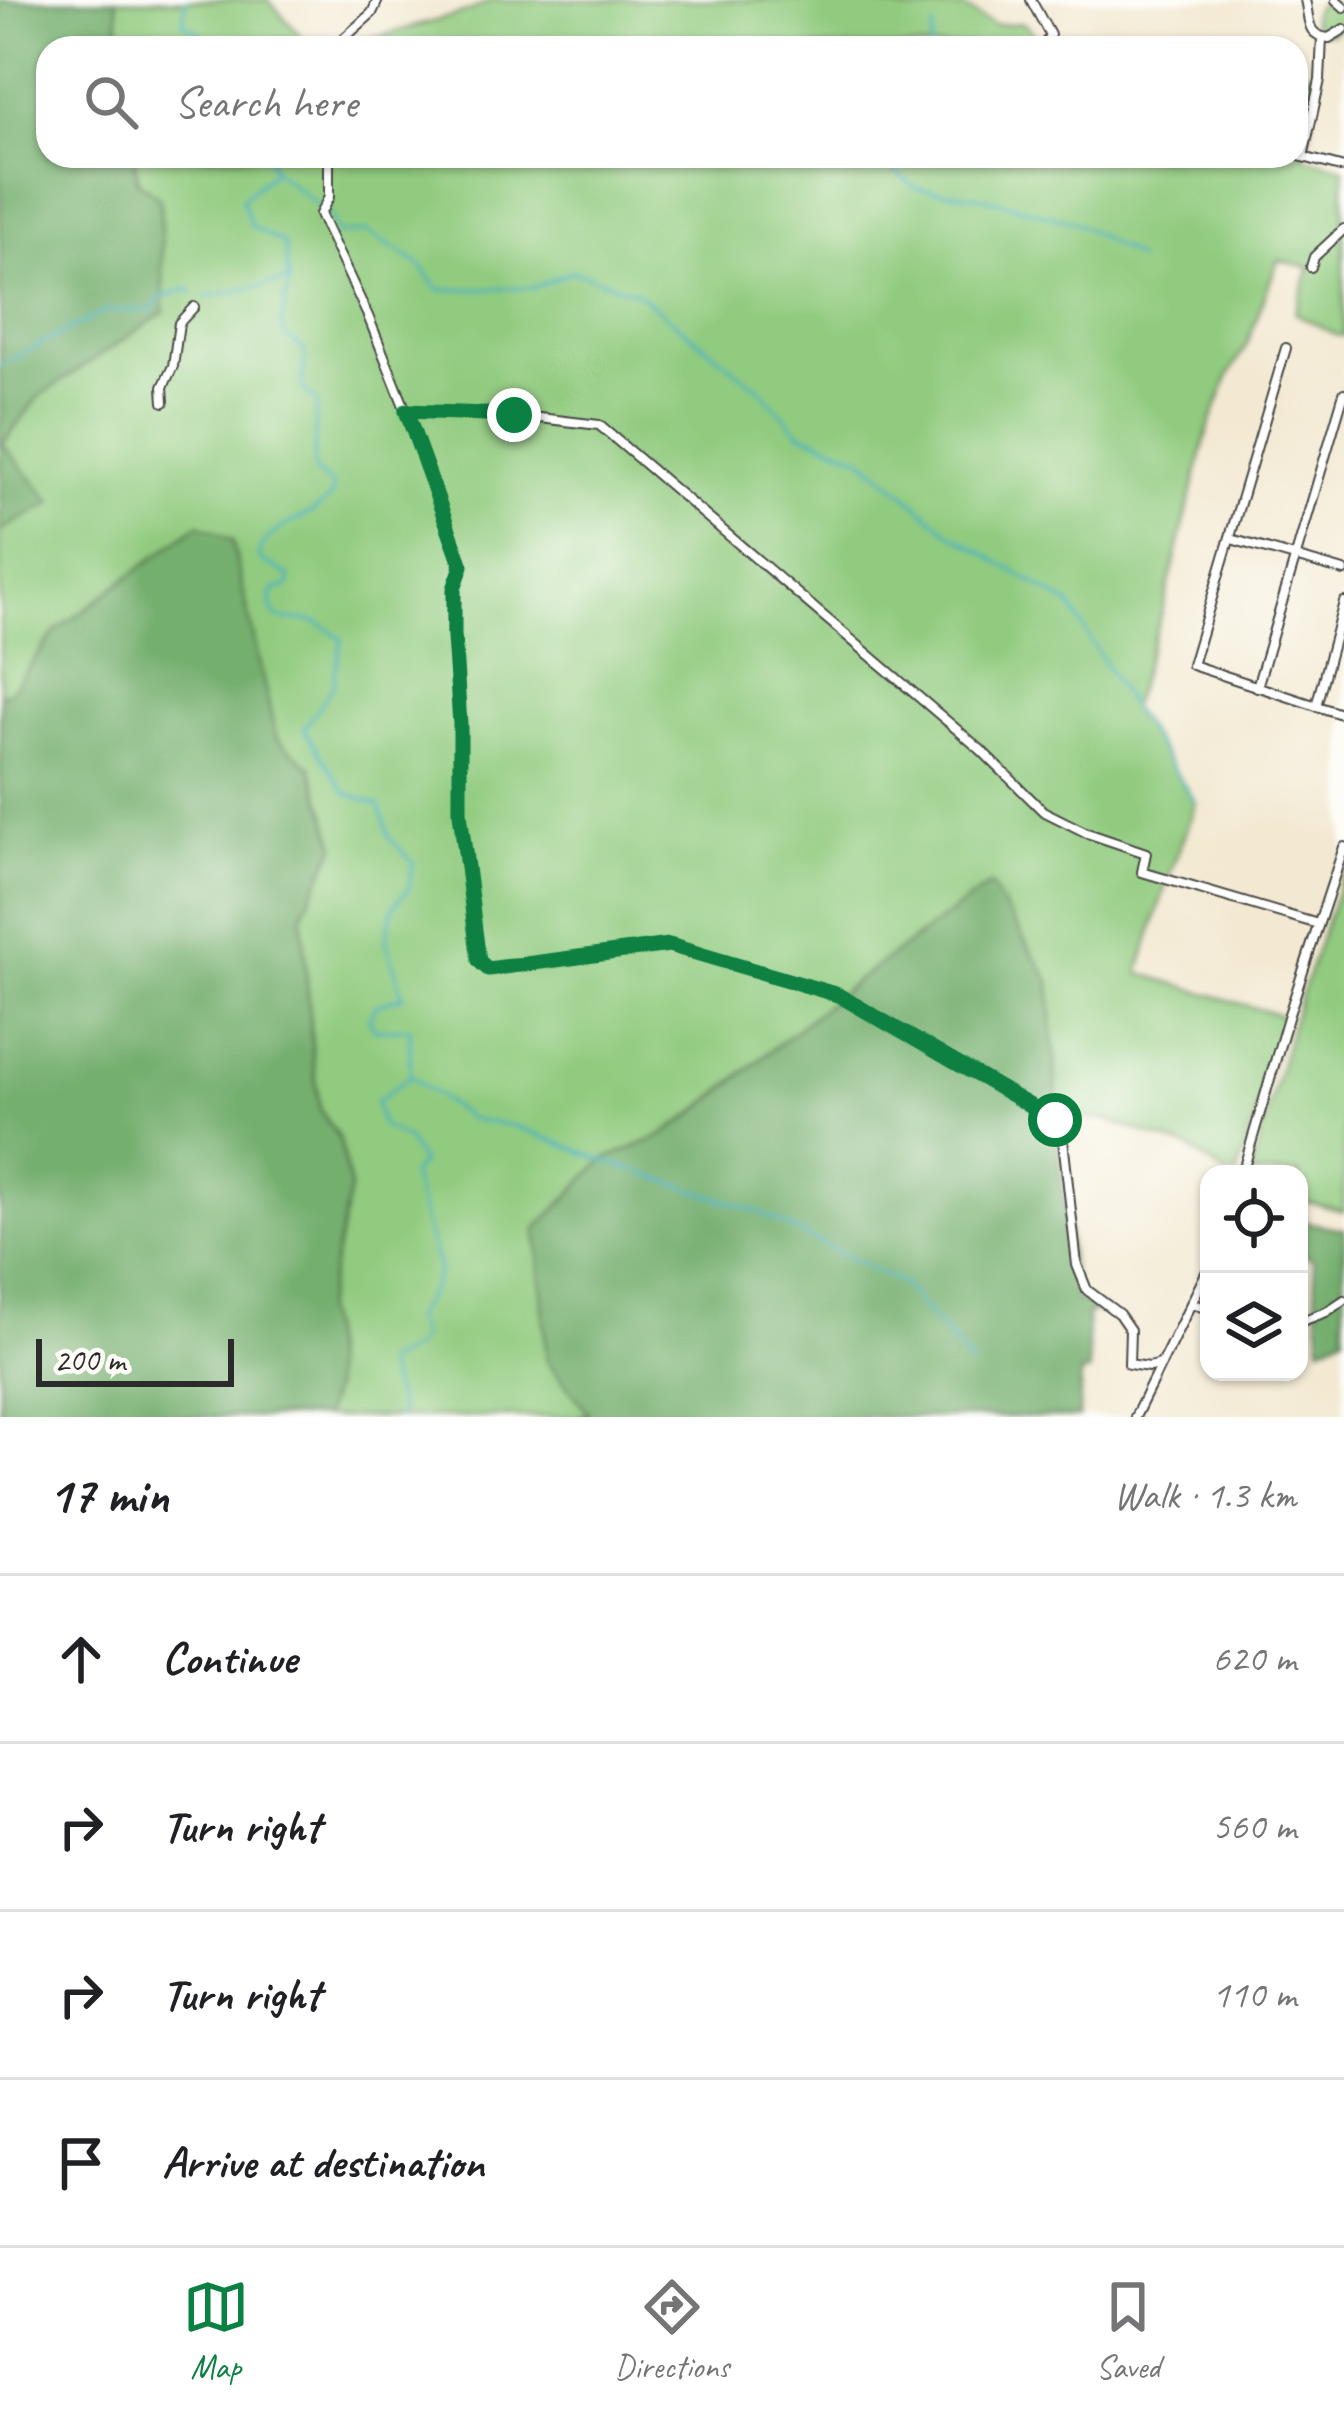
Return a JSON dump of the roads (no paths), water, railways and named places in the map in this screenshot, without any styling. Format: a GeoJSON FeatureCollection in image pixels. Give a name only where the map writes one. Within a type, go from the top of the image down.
{"type":"FeatureCollection","features":[{"type":"Feature","properties":{"kind":"street"},"geometry":{"type":"LineString","coordinates":[[346,36],[372,13],[378,0]]}},
{"type":"Feature","properties":{"kind":"street"},"geometry":{"type":"LineString","coordinates":[[1031,0],[1050,36]]}},
{"type":"Feature","properties":{"kind":"street"},"geometry":{"type":"LineString","coordinates":[[1336,0],[1344,7]]}},
{"type":"Feature","properties":{"kind":"street"},"geometry":{"type":"LineString","coordinates":[[1310,1],[1312,30],[1322,38],[1344,29]]}},
{"type":"Feature","properties":{"kind":"street"},"geometry":{"type":"LineString","coordinates":[[1308,126],[1320,80],[1322,38]]}},
{"type":"Feature","properties":{"kind":"street"},"geometry":{"type":"LineString","coordinates":[[1308,158],[1344,168]]}},
{"type":"Feature","properties":{"kind":"street"},"geometry":{"type":"LineString","coordinates":[[329,168],[329,196],[322,210],[406,411],[462,566],[454,589],[460,813],[479,961],[488,969],[669,945],[838,995],[1055,1120],[1062,1130],[1077,1265],[1087,1290],[1119,1314],[1130,1330],[1130,1364],[1161,1364]]}},
{"type":"Feature","properties":{"kind":"street"},"geometry":{"type":"LineString","coordinates":[[1310,267],[1314,257],[1344,229]]}},
{"type":"Feature","properties":{"kind":"street"},"geometry":{"type":"LineString","coordinates":[[164,402],[163,387],[173,366],[179,323],[194,307]]}},
{"type":"Feature","properties":{"kind":"street"},"geometry":{"type":"LineString","coordinates":[[1286,348],[1192,665],[1344,715]]}},
{"type":"Feature","properties":{"kind":"street"},"geometry":{"type":"LineString","coordinates":[[1257,687],[1344,393]]}},
{"type":"Feature","properties":{"kind":"street"},"geometry":{"type":"LineString","coordinates":[[406,411],[514,415],[598,425],[981,750],[1043,811],[1146,853],[1142,872],[1318,924]]}},
{"type":"Feature","properties":{"kind":"street"},"geometry":{"type":"LineString","coordinates":[[1231,539],[1344,571]]}},
{"type":"Feature","properties":{"kind":"street"},"geometry":{"type":"LineString","coordinates":[[1316,706],[1344,602]]}},
{"type":"Feature","properties":{"kind":"street"},"geometry":{"type":"LineString","coordinates":[[1245,1165],[1344,847]]}},
{"type":"Feature","properties":{"kind":"street"},"geometry":{"type":"LineString","coordinates":[[1135,1417],[1206,1273]]}},
{"type":"Feature","properties":{"kind":"street"},"geometry":{"type":"LineString","coordinates":[[1308,1319],[1344,1300]]}},
{"type":"Feature","properties":{"kind":"street"},"geometry":{"type":"LineString","coordinates":[[1192,1303],[1200,1306]]}},
{"type":"Feature","properties":{"kind":"waterway"},"geometry":{"type":"LineString","coordinates":[[186,0],[183,23],[200,36]]}},
{"type":"Feature","properties":{"kind":"waterway"},"geometry":{"type":"LineString","coordinates":[[933,36],[934,27]]}},
{"type":"Feature","properties":{"kind":"waterway"},"geometry":{"type":"LineString","coordinates":[[273,168],[242,199],[251,226],[284,244],[289,281],[281,325],[284,335],[304,349],[303,385],[317,401],[314,467],[331,483],[333,493],[316,510],[272,534],[258,555],[289,576],[290,584],[272,592],[276,616],[314,622],[342,639],[333,686],[304,729],[346,793],[379,805],[390,839],[413,862],[409,888],[393,907],[386,940],[403,996],[376,1005],[369,1019],[374,1030],[410,1028],[410,1076],[376,1102],[382,1126],[406,1138],[421,1162],[411,1175],[439,1269],[414,1317],[421,1337],[414,1348],[385,1363],[400,1410],[397,1417]]}},
{"type":"Feature","properties":{"kind":"waterway"},"geometry":{"type":"LineString","coordinates":[[890,168],[916,188],[978,196],[1074,222],[1138,259]]}},
{"type":"Feature","properties":{"kind":"waterway"},"geometry":{"type":"LineString","coordinates":[[276,172],[331,216],[337,234],[368,232],[420,265],[439,290],[533,288],[573,271],[636,292],[759,388],[799,432],[861,457],[950,533],[1070,605],[1131,708],[1196,803]]}},
{"type":"Feature","properties":{"kind":"waterway"},"geometry":{"type":"LineString","coordinates":[[206,297],[287,281]]}},
{"type":"Feature","properties":{"kind":"waterway"},"geometry":{"type":"LineString","coordinates":[[0,365],[106,311],[152,310],[160,297],[190,289],[193,293]]}},
{"type":"Feature","properties":{"kind":"waterway"},"geometry":{"type":"LineString","coordinates":[[410,1076],[470,1119],[515,1126],[754,1210],[903,1284],[972,1365]]}}]}
